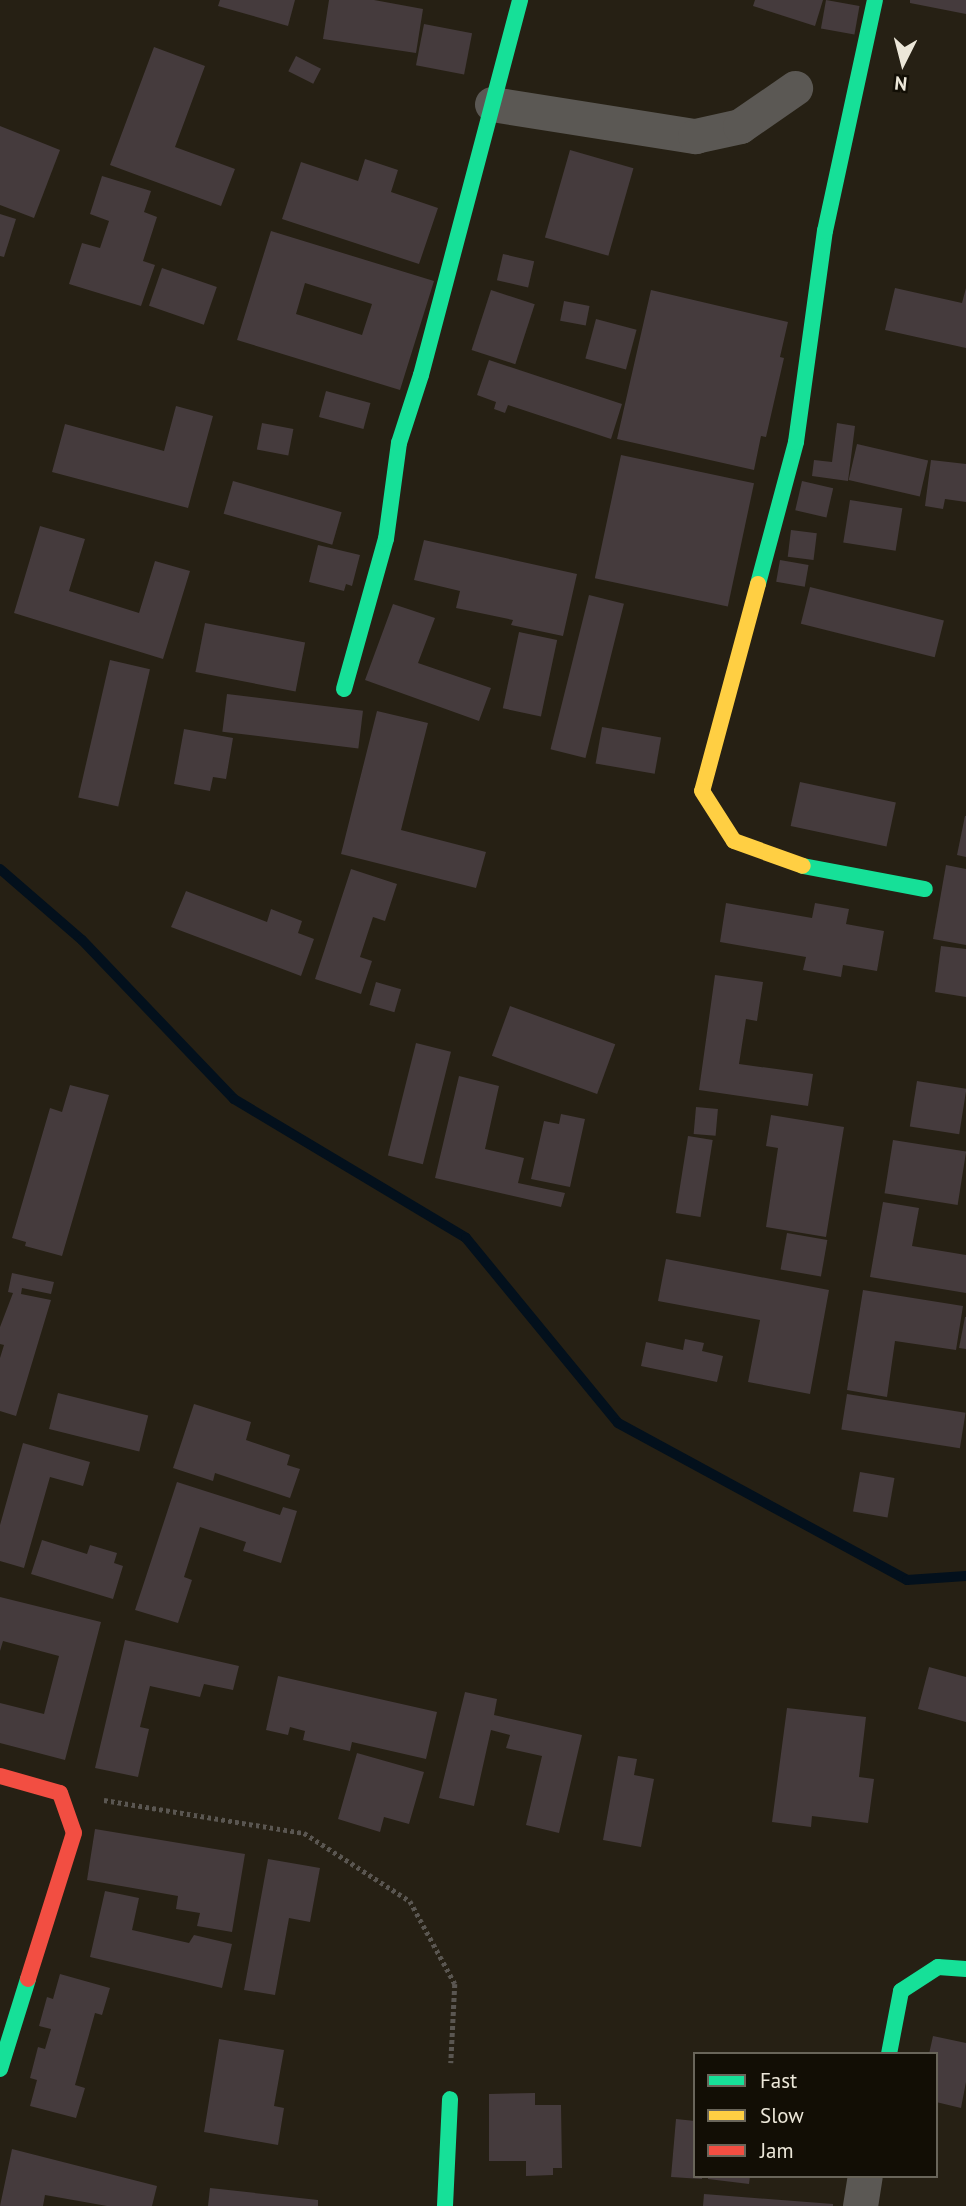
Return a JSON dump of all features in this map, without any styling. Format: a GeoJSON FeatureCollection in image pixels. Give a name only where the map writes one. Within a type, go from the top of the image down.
{"type":"FeatureCollection","features":[{"type":"Feature","properties":{"kind":"street"},"geometry":{"type":"LineString","coordinates":[[344,689],[386,539],[399,443],[421,375],[520,0]]}},
{"type":"Feature","properties":{"kind":"street"},"geometry":{"type":"LineString","coordinates":[[875,0],[825,230],[796,442],[702,791],[734,841],[808,868],[925,889]]}},
{"type":"Feature","properties":{"kind":"street"},"geometry":{"type":"LineString","coordinates":[[492,104],[695,136],[740,126],[795,88]]}},
{"type":"Feature","properties":{"kind":"street"},"geometry":{"type":"LineString","coordinates":[[0,1776],[60,1793],[74,1833],[0,2069]]}},
{"type":"Feature","properties":{"kind":"street"},"geometry":{"type":"LineString","coordinates":[[889,2052],[901,1991],[938,1968],[966,1969]]}},
{"type":"Feature","properties":{"kind":"street"},"geometry":{"type":"LineString","coordinates":[[444,2206],[450,2099]]}},
{"type":"Feature","properties":{"kind":"street"},"geometry":{"type":"LineString","coordinates":[[860,2206],[865,2178]]}},
{"type":"Feature","properties":{"kind":"path"},"geometry":{"type":"LineString","coordinates":[[60,1793],[304,1833],[410,1901],[455,1984],[450,2099]]}},
{"type":"Feature","properties":{"kind":"building"},"geometry":{"type":"Polygon","coordinates":[[[220,0],[295,0],[288,26],[218,6],[220,0]]]}},
{"type":"Feature","properties":{"kind":"building"},"geometry":{"type":"Polygon","coordinates":[[[329,0],[374,0],[423,9],[416,53],[323,39],[329,0]]]}},
{"type":"Feature","properties":{"kind":"building"},"geometry":{"type":"Polygon","coordinates":[[[755,0],[823,0],[815,26],[753,6],[755,0]]]}},
{"type":"Feature","properties":{"kind":"building"},"geometry":{"type":"Polygon","coordinates":[[[826,0],[859,6],[854,34],[821,29],[826,0]]]}},
{"type":"Feature","properties":{"kind":"building"},"geometry":{"type":"Polygon","coordinates":[[[910,0],[966,0],[966,14],[910,3],[910,0]]]}},
{"type":"Feature","properties":{"kind":"building"},"geometry":{"type":"Polygon","coordinates":[[[424,24],[472,33],[464,75],[416,65],[424,24]]]}},
{"type":"Feature","properties":{"kind":"building"},"geometry":{"type":"Polygon","coordinates":[[[154,47],[205,66],[175,147],[235,169],[221,206],[110,165],[154,47]]]}},
{"type":"Feature","properties":{"kind":"building"},"geometry":{"type":"Polygon","coordinates":[[[296,56],[321,69],[313,84],[288,71],[296,56]]]}},
{"type":"Feature","properties":{"kind":"building"},"geometry":{"type":"Polygon","coordinates":[[[0,126],[60,150],[34,218],[0,205],[0,126]]]}},
{"type":"Feature","properties":{"kind":"building"},"geometry":{"type":"Polygon","coordinates":[[[570,150],[633,168],[608,256],[545,237],[570,150]]]}},
{"type":"Feature","properties":{"kind":"building"},"geometry":{"type":"Polygon","coordinates":[[[365,159],[398,170],[391,192],[438,208],[419,264],[282,219],[301,162],[358,181],[365,159]]]}},
{"type":"Feature","properties":{"kind":"building"},"geometry":{"type":"Polygon","coordinates":[[[102,176],[151,191],[144,212],[157,217],[143,261],[155,265],[141,306],[69,284],[82,243],[100,248],[109,221],[90,214],[102,176]]]}},
{"type":"Feature","properties":{"kind":"building"},"geometry":{"type":"Polygon","coordinates":[[[0,214],[16,219],[4,257],[0,256],[0,214]]]}},
{"type":"Feature","properties":{"kind":"building"},"geometry":{"type":"Polygon","coordinates":[[[271,231],[434,281],[400,390],[237,340],[271,231]],[[305,283],[296,314],[362,335],[372,304],[305,283]]]}},
{"type":"Feature","properties":{"kind":"building"},"geometry":{"type":"Polygon","coordinates":[[[503,254],[534,261],[528,288],[497,280],[503,254]]]}},
{"type":"Feature","properties":{"kind":"building"},"geometry":{"type":"Polygon","coordinates":[[[162,268],[217,287],[204,325],[149,306],[162,268]]]}},
{"type":"Feature","properties":{"kind":"building"},"geometry":{"type":"Polygon","coordinates":[[[895,288],[962,303],[966,288],[966,348],[885,330],[895,288]]]}},
{"type":"Feature","properties":{"kind":"building"},"geometry":{"type":"Polygon","coordinates":[[[491,290],[535,304],[515,364],[472,350],[491,290]]]}},
{"type":"Feature","properties":{"kind":"building"},"geometry":{"type":"Polygon","coordinates":[[[651,290],[788,322],[780,357],[784,358],[766,437],[761,436],[754,470],[617,439],[651,290]]]}},
{"type":"Feature","properties":{"kind":"building"},"geometry":{"type":"Polygon","coordinates":[[[564,301],[590,306],[586,326],[560,321],[564,301]]]}},
{"type":"Feature","properties":{"kind":"building"},"geometry":{"type":"Polygon","coordinates":[[[596,319],[637,330],[626,369],[585,359],[596,319]]]}},
{"type":"Feature","properties":{"kind":"building"},"geometry":{"type":"Polygon","coordinates":[[[489,360],[622,404],[611,439],[508,405],[505,413],[494,409],[496,402],[477,395],[489,360]]]}},
{"type":"Feature","properties":{"kind":"building"},"geometry":{"type":"Polygon","coordinates":[[[326,391],[370,403],[363,429],[319,417],[326,391]]]}},
{"type":"Feature","properties":{"kind":"building"},"geometry":{"type":"Polygon","coordinates":[[[176,406],[213,416],[188,508],[52,472],[65,424],[164,451],[176,406]]]}},
{"type":"Feature","properties":{"kind":"building"},"geometry":{"type":"Polygon","coordinates":[[[262,423],[293,429],[288,456],[257,450],[262,423]]]}},
{"type":"Feature","properties":{"kind":"building"},"geometry":{"type":"Polygon","coordinates":[[[837,423],[855,426],[848,481],[812,476],[814,460],[832,462],[837,423]]]}},
{"type":"Feature","properties":{"kind":"building"},"geometry":{"type":"Polygon","coordinates":[[[857,444],[928,460],[920,496],[849,480],[857,444]]]}},
{"type":"Feature","properties":{"kind":"building"},"geometry":{"type":"Polygon","coordinates":[[[621,455],[754,483],[728,607],[595,578],[621,455]]]}},
{"type":"Feature","properties":{"kind":"building"},"geometry":{"type":"Polygon","coordinates":[[[931,460],[966,464],[966,502],[945,499],[943,509],[925,506],[931,460]]]}},
{"type":"Feature","properties":{"kind":"building"},"geometry":{"type":"Polygon","coordinates":[[[233,481],[342,512],[332,545],[224,514],[233,481]]]}},
{"type":"Feature","properties":{"kind":"building"},"geometry":{"type":"Polygon","coordinates":[[[802,481],[833,488],[826,517],[795,510],[802,481]]]}},
{"type":"Feature","properties":{"kind":"building"},"geometry":{"type":"Polygon","coordinates":[[[850,500],[902,508],[896,551],[843,542],[850,500]]]}},
{"type":"Feature","properties":{"kind":"building"},"geometry":{"type":"Polygon","coordinates":[[[40,526],[85,539],[69,591],[139,613],[155,561],[190,571],[163,659],[14,613],[40,526]]]}},
{"type":"Feature","properties":{"kind":"building"},"geometry":{"type":"Polygon","coordinates":[[[791,530],[817,533],[814,560],[788,557],[791,530]]]}},
{"type":"Feature","properties":{"kind":"building"},"geometry":{"type":"Polygon","coordinates":[[[424,540],[577,574],[563,636],[511,625],[513,620],[456,608],[460,591],[414,580],[424,540]]]}},
{"type":"Feature","properties":{"kind":"building"},"geometry":{"type":"Polygon","coordinates":[[[318,545],[360,555],[352,586],[346,584],[344,591],[309,582],[318,545]]]}},
{"type":"Feature","properties":{"kind":"building"},"geometry":{"type":"Polygon","coordinates":[[[780,560],[809,565],[805,587],[776,582],[780,560]]]}},
{"type":"Feature","properties":{"kind":"building"},"geometry":{"type":"Polygon","coordinates":[[[810,587],[944,620],[935,657],[801,624],[810,587]]]}},
{"type":"Feature","properties":{"kind":"building"},"geometry":{"type":"Polygon","coordinates":[[[589,595],[624,604],[585,758],[551,749],[589,595]]]}},
{"type":"Feature","properties":{"kind":"building"},"geometry":{"type":"Polygon","coordinates":[[[393,604],[435,618],[418,663],[491,688],[479,721],[365,680],[393,604]]]}},
{"type":"Feature","properties":{"kind":"building"},"geometry":{"type":"Polygon","coordinates":[[[205,623],[305,642],[296,692],[195,672],[205,623]]]}},
{"type":"Feature","properties":{"kind":"building"},"geometry":{"type":"Polygon","coordinates":[[[519,632],[557,640],[541,716],[503,708],[519,632]]]}},
{"type":"Feature","properties":{"kind":"building"},"geometry":{"type":"Polygon","coordinates":[[[110,660],[150,669],[118,807],[78,797],[110,660]]]}},
{"type":"Feature","properties":{"kind":"building"},"geometry":{"type":"Polygon","coordinates":[[[227,694],[363,711],[358,748],[222,732],[227,694]]]}},
{"type":"Feature","properties":{"kind":"building"},"geometry":{"type":"Polygon","coordinates":[[[377,711],[428,723],[401,830],[486,852],[476,888],[341,854],[377,711]]]}},
{"type":"Feature","properties":{"kind":"building"},"geometry":{"type":"Polygon","coordinates":[[[602,727],[661,737],[655,774],[596,763],[602,727]]]}},
{"type":"Feature","properties":{"kind":"building"},"geometry":{"type":"Polygon","coordinates":[[[184,729],[233,738],[226,779],[213,777],[210,791],[174,784],[184,729]]]}},
{"type":"Feature","properties":{"kind":"building"},"geometry":{"type":"Polygon","coordinates":[[[800,782],[896,802],[887,846],[791,826],[800,782]]]}},
{"type":"Feature","properties":{"kind":"building"},"geometry":{"type":"Polygon","coordinates":[[[966,816],[966,857],[957,855],[966,816]]]}},
{"type":"Feature","properties":{"kind":"building"},"geometry":{"type":"Polygon","coordinates":[[[946,865],[966,869],[966,945],[933,939],[946,865]]]}},
{"type":"Feature","properties":{"kind":"building"},"geometry":{"type":"Polygon","coordinates":[[[351,869],[397,884],[385,921],[373,917],[360,957],[372,961],[361,994],[315,979],[351,869]]]}},
{"type":"Feature","properties":{"kind":"building"},"geometry":{"type":"Polygon","coordinates":[[[186,891],[267,922],[271,909],[302,921],[298,933],[314,939],[301,976],[171,927],[186,891]]]}},
{"type":"Feature","properties":{"kind":"building"},"geometry":{"type":"Polygon","coordinates":[[[726,903],[812,918],[815,903],[849,909],[846,924],[884,931],[877,971],[843,965],[841,977],[803,970],[806,957],[720,942],[726,903]]]}},
{"type":"Feature","properties":{"kind":"building"},"geometry":{"type":"Polygon","coordinates":[[[941,946],[966,949],[966,997],[935,992],[941,946]]]}},
{"type":"Feature","properties":{"kind":"building"},"geometry":{"type":"Polygon","coordinates":[[[715,975],[763,982],[757,1021],[746,1019],[739,1064],[813,1074],[808,1106],[699,1090],[715,975]]]}},
{"type":"Feature","properties":{"kind":"building"},"geometry":{"type":"Polygon","coordinates":[[[376,982],[401,989],[394,1012],[369,1005],[376,982]]]}},
{"type":"Feature","properties":{"kind":"building"},"geometry":{"type":"Polygon","coordinates":[[[510,1006],[615,1044],[597,1094],[492,1056],[510,1006]]]}},
{"type":"Feature","properties":{"kind":"building"},"geometry":{"type":"Polygon","coordinates":[[[416,1043],[451,1052],[423,1164],[388,1156],[416,1043]]]}},
{"type":"Feature","properties":{"kind":"building"},"geometry":{"type":"Polygon","coordinates":[[[459,1076],[499,1086],[485,1149],[524,1158],[518,1183],[565,1193],[561,1207],[435,1178],[459,1076]]]}},
{"type":"Feature","properties":{"kind":"building"},"geometry":{"type":"Polygon","coordinates":[[[917,1081],[966,1089],[959,1134],[910,1126],[917,1081]]]}},
{"type":"Feature","properties":{"kind":"building"},"geometry":{"type":"Polygon","coordinates":[[[70,1085],[109,1095],[62,1256],[25,1246],[26,1242],[12,1238],[50,1108],[62,1112],[70,1085]]]}},
{"type":"Feature","properties":{"kind":"building"},"geometry":{"type":"Polygon","coordinates":[[[696,1107],[718,1109],[716,1136],[694,1134],[696,1107]]]}},
{"type":"Feature","properties":{"kind":"building"},"geometry":{"type":"Polygon","coordinates":[[[561,1114],[585,1119],[570,1187],[531,1179],[544,1121],[559,1124],[561,1114]]]}},
{"type":"Feature","properties":{"kind":"building"},"geometry":{"type":"Polygon","coordinates":[[[771,1115],[844,1127],[826,1237],[766,1227],[778,1148],[766,1146],[771,1115]]]}},
{"type":"Feature","properties":{"kind":"building"},"geometry":{"type":"Polygon","coordinates":[[[688,1136],[713,1140],[700,1217],[676,1213],[688,1136]]]}},
{"type":"Feature","properties":{"kind":"building"},"geometry":{"type":"Polygon","coordinates":[[[893,1140],[966,1152],[958,1205],[885,1193],[893,1140]]]}},
{"type":"Feature","properties":{"kind":"building"},"geometry":{"type":"Polygon","coordinates":[[[883,1202],[919,1208],[912,1246],[966,1255],[966,1293],[870,1277],[883,1202]]]}},
{"type":"Feature","properties":{"kind":"building"},"geometry":{"type":"Polygon","coordinates":[[[787,1233],[827,1240],[821,1277],[781,1269],[787,1233]]]}},
{"type":"Feature","properties":{"kind":"building"},"geometry":{"type":"Polygon","coordinates":[[[666,1259],[829,1290],[810,1394],[748,1382],[760,1320],[658,1301],[666,1259]]]}},
{"type":"Feature","properties":{"kind":"building"},"geometry":{"type":"Polygon","coordinates":[[[12,1273],[54,1282],[51,1294],[22,1288],[21,1294],[51,1300],[16,1416],[0,1411],[0,1358],[4,1345],[0,1344],[0,1327],[13,1293],[8,1292],[12,1273]]]}},
{"type":"Feature","properties":{"kind":"building"},"geometry":{"type":"Polygon","coordinates":[[[863,1290],[963,1306],[956,1350],[895,1341],[887,1397],[847,1390],[863,1290]]]}},
{"type":"Feature","properties":{"kind":"building"},"geometry":{"type":"Polygon","coordinates":[[[966,1317],[966,1349],[959,1348],[966,1317]]]}},
{"type":"Feature","properties":{"kind":"building"},"geometry":{"type":"Polygon","coordinates":[[[685,1339],[704,1343],[702,1351],[723,1356],[717,1382],[641,1366],[646,1342],[683,1350],[685,1339]]]}},
{"type":"Feature","properties":{"kind":"building"},"geometry":{"type":"Polygon","coordinates":[[[58,1393],[148,1415],[139,1451],[49,1429],[58,1393]]]}},
{"type":"Feature","properties":{"kind":"building"},"geometry":{"type":"Polygon","coordinates":[[[847,1394],[966,1413],[960,1448],[841,1430],[847,1394]]]}},
{"type":"Feature","properties":{"kind":"building"},"geometry":{"type":"Polygon","coordinates":[[[194,1404],[251,1422],[246,1440],[290,1455],[287,1465],[300,1469],[290,1498],[215,1473],[213,1481],[173,1468],[194,1404]]]}},
{"type":"Feature","properties":{"kind":"building"},"geometry":{"type":"Polygon","coordinates":[[[23,1443],[90,1462],[83,1486],[50,1477],[24,1568],[0,1561],[0,1525],[23,1443]]]}},
{"type":"Feature","properties":{"kind":"building"},"geometry":{"type":"Polygon","coordinates":[[[860,1472],[894,1478],[888,1517],[853,1511],[860,1472]]]}},
{"type":"Feature","properties":{"kind":"building"},"geometry":{"type":"Polygon","coordinates":[[[177,1482],[280,1515],[283,1507],[297,1511],[281,1563],[243,1551],[246,1542],[200,1527],[184,1577],[192,1580],[178,1623],[135,1610],[177,1482]]]}},
{"type":"Feature","properties":{"kind":"building"},"geometry":{"type":"Polygon","coordinates":[[[42,1540],[87,1554],[90,1545],[117,1553],[114,1563],[123,1566],[113,1599],[31,1574],[42,1540]]]}},
{"type":"Feature","properties":{"kind":"building"},"geometry":{"type":"Polygon","coordinates":[[[0,1597],[101,1622],[65,1760],[0,1743],[0,1703],[44,1714],[59,1656],[3,1641],[0,1651],[0,1597]]]}},
{"type":"Feature","properties":{"kind":"building"},"geometry":{"type":"Polygon","coordinates":[[[125,1640],[239,1666],[233,1690],[204,1684],[200,1697],[150,1686],[140,1727],[149,1729],[138,1777],[95,1768],[125,1640]]]}},
{"type":"Feature","properties":{"kind":"building"},"geometry":{"type":"Polygon","coordinates":[[[929,1667],[966,1677],[966,1722],[918,1709],[929,1667]]]}},
{"type":"Feature","properties":{"kind":"building"},"geometry":{"type":"Polygon","coordinates":[[[278,1676],[437,1712],[426,1759],[352,1742],[350,1751],[303,1740],[305,1731],[290,1727],[288,1735],[266,1730],[278,1676]]]}},
{"type":"Feature","properties":{"kind":"building"},"geometry":{"type":"Polygon","coordinates":[[[465,1692],[497,1699],[494,1715],[582,1735],[559,1833],[526,1825],[542,1756],[506,1748],[510,1735],[491,1730],[474,1806],[439,1798],[465,1692]]]}},
{"type":"Feature","properties":{"kind":"building"},"geometry":{"type":"Polygon","coordinates":[[[787,1708],[866,1717],[859,1777],[874,1779],[868,1823],[812,1816],[811,1827],[772,1822],[787,1708]]]}},
{"type":"Feature","properties":{"kind":"building"},"geometry":{"type":"Polygon","coordinates":[[[357,1753],[424,1772],[409,1824],[384,1817],[380,1832],[338,1819],[357,1753]]]}},
{"type":"Feature","properties":{"kind":"building"},"geometry":{"type":"Polygon","coordinates":[[[618,1756],[637,1759],[634,1775],[654,1779],[641,1847],[603,1840],[618,1756]]]}},
{"type":"Feature","properties":{"kind":"building"},"geometry":{"type":"Polygon","coordinates":[[[95,1829],[245,1854],[232,1932],[197,1926],[200,1913],[176,1909],[178,1896],[87,1880],[95,1829]]]}},
{"type":"Feature","properties":{"kind":"building"},"geometry":{"type":"Polygon","coordinates":[[[268,1859],[320,1868],[310,1922],[289,1918],[275,1995],[244,1990],[268,1859]]]}},
{"type":"Feature","properties":{"kind":"building"},"geometry":{"type":"Polygon","coordinates":[[[105,1891],[139,1898],[132,1930],[189,1943],[194,1935],[232,1944],[222,1988],[90,1957],[105,1891]]]}},
{"type":"Feature","properties":{"kind":"building"},"geometry":{"type":"Polygon","coordinates":[[[60,1974],[110,1988],[102,2015],[95,2013],[75,2085],[85,2088],[76,2118],[30,2106],[37,2080],[30,2078],[38,2047],[45,2049],[51,2029],[39,2026],[47,1997],[53,1999],[60,1974]]]}},
{"type":"Feature","properties":{"kind":"building"},"geometry":{"type":"Polygon","coordinates":[[[933,2036],[966,2043],[966,2082],[961,2108],[938,2102],[938,2052],[929,2052],[933,2036]]]}},
{"type":"Feature","properties":{"kind":"building"},"geometry":{"type":"Polygon","coordinates":[[[219,2039],[284,2050],[274,2106],[284,2108],[278,2145],[204,2132],[219,2039]]]}},
{"type":"Feature","properties":{"kind":"building"},"geometry":{"type":"Polygon","coordinates":[[[535,2093],[535,2105],[561,2105],[562,2168],[553,2168],[553,2175],[526,2176],[526,2161],[489,2161],[489,2094],[535,2093]]]}},
{"type":"Feature","properties":{"kind":"building"},"geometry":{"type":"Polygon","coordinates":[[[676,2119],[693,2121],[693,2178],[702,2179],[671,2177],[676,2119]]]}},
{"type":"Feature","properties":{"kind":"building"},"geometry":{"type":"Polygon","coordinates":[[[12,2149],[157,2186],[152,2206],[107,2206],[45,2195],[43,2206],[0,2206],[12,2149]]]}},
{"type":"Feature","properties":{"kind":"building"},"geometry":{"type":"Polygon","coordinates":[[[708,2178],[750,2178],[749,2184],[708,2178]]]}},
{"type":"Feature","properties":{"kind":"building"},"geometry":{"type":"Polygon","coordinates":[[[210,2188],[318,2200],[318,2206],[208,2206],[210,2188]]]}},
{"type":"Feature","properties":{"kind":"building"},"geometry":{"type":"Polygon","coordinates":[[[704,2194],[833,2204],[833,2206],[703,2206],[704,2194]]]}},
{"type":"Feature","properties":{"kind":"waterway"},"geometry":{"type":"LineString","coordinates":[[0,869],[82,940],[234,1099],[466,1238],[618,1423],[907,1580],[966,1576]]}},
{"type":"Feature","properties":{"kind":"traffic: fast"},"geometry":{"type":"LineString","coordinates":[[344,689],[386,539],[399,443],[421,375],[520,0]]}},
{"type":"Feature","properties":{"kind":"traffic: fast"},"geometry":{"type":"LineString","coordinates":[[758,584],[796,442],[825,231],[875,0]]}},
{"type":"Feature","properties":{"kind":"traffic: fast"},"geometry":{"type":"LineString","coordinates":[[803,866],[925,889]]}},
{"type":"Feature","properties":{"kind":"traffic: fast"},"geometry":{"type":"LineString","coordinates":[[889,2052],[901,1991],[938,1967],[966,1969]]}},
{"type":"Feature","properties":{"kind":"traffic: fast"},"geometry":{"type":"LineString","coordinates":[[0,2069],[28,1979]]}},
{"type":"Feature","properties":{"kind":"traffic: fast"},"geometry":{"type":"LineString","coordinates":[[445,2206],[450,2099]]}},
{"type":"Feature","properties":{"kind":"traffic: slow"},"geometry":{"type":"LineString","coordinates":[[758,584],[702,791],[734,841],[803,866]]}},
{"type":"Feature","properties":{"kind":"traffic: jam"},"geometry":{"type":"LineString","coordinates":[[0,1776],[60,1793],[74,1833],[28,1979]]}}]}
